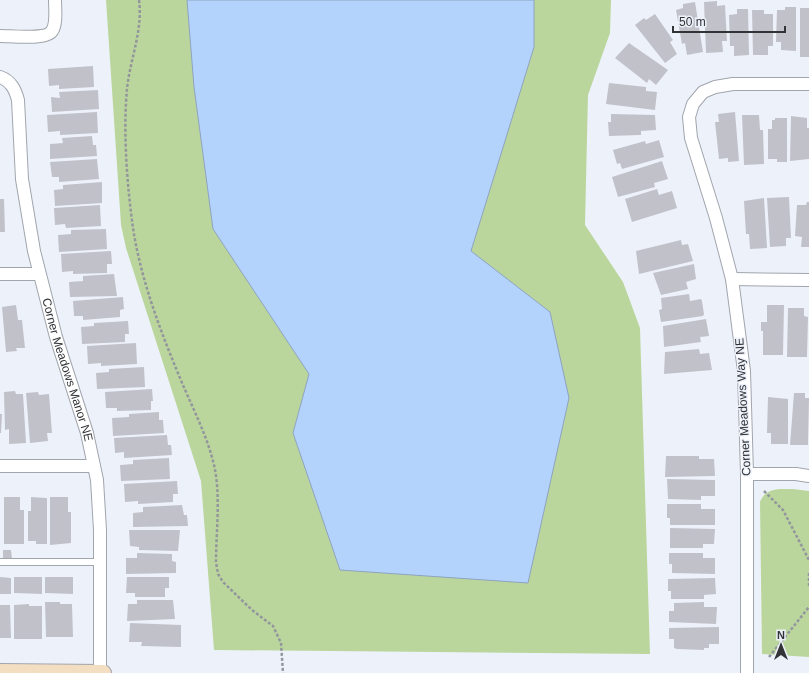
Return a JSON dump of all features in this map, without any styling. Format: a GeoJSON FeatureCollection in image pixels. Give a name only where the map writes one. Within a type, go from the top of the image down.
{"type":"FeatureCollection","features":[{"type":"Feature","properties":{"kind":"street"},"geometry":{"type":"LineString","coordinates":[[0,36],[36,37],[48,35],[53,31],[55,0]]}},
{"type":"Feature","properties":{"kind":"street","name":"Corner Meadows Manor NE"},"geometry":{"type":"LineString","coordinates":[[0,77],[6,80],[14,88],[18,100],[22,179],[27,214],[39,274],[56,337],[87,433],[94,466],[100,508],[100,673]]}},
{"type":"Feature","properties":{"kind":"street","name":"Corner Meadows Way NE"},"geometry":{"type":"LineString","coordinates":[[747,673],[747,474],[744,371],[732,279],[716,218],[691,138],[689,117],[693,104],[703,92],[715,86],[733,84],[809,84]]}},
{"type":"Feature","properties":{"kind":"street"},"geometry":{"type":"LineString","coordinates":[[0,274],[39,274]]}},
{"type":"Feature","properties":{"kind":"street"},"geometry":{"type":"LineString","coordinates":[[732,279],[809,280]]}},
{"type":"Feature","properties":{"kind":"street"},"geometry":{"type":"LineString","coordinates":[[0,466],[94,466]]}},
{"type":"Feature","properties":{"kind":"street"},"geometry":{"type":"LineString","coordinates":[[747,474],[796,474],[809,476]]}},
{"type":"Feature","properties":{"kind":"street"},"geometry":{"type":"LineString","coordinates":[[0,672],[103,673]]}},
{"type":"Feature","properties":{"kind":"lane"},"geometry":{"type":"LineString","coordinates":[[0,562],[100,562]]}},
{"type":"Feature","properties":{"kind":"path"},"geometry":{"type":"LineString","coordinates":[[139,0],[140,21],[127,88],[125,130],[132,215],[139,258],[171,357],[208,444],[214,467],[216,481],[216,562],[218,574],[223,582],[252,610],[273,626],[281,643],[282,673]]}},
{"type":"Feature","properties":{"kind":"path"},"geometry":{"type":"LineString","coordinates":[[764,491],[783,510],[809,560]]}},
{"type":"Feature","properties":{"kind":"path"},"geometry":{"type":"LineString","coordinates":[[809,573],[809,588]]}},
{"type":"Feature","properties":{"kind":"path"},"geometry":{"type":"LineString","coordinates":[[769,657],[809,607]]}},
{"type":"Feature","properties":{"kind":"green space"},"geometry":{"type":"Polygon","coordinates":[[[106,0],[611,0],[610,33],[588,95],[585,225],[623,282],[640,328],[650,654],[214,650],[201,481],[126,248],[121,225],[106,0]]]}},
{"type":"Feature","properties":{"kind":"green space"},"geometry":{"type":"Polygon","coordinates":[[[778,489],[809,491],[809,657],[762,654],[760,502],[769,491],[778,489]]]}},
{"type":"Feature","properties":{"kind":"water"},"geometry":{"type":"Polygon","coordinates":[[[187,0],[534,0],[534,47],[471,251],[550,312],[569,398],[528,583],[340,570],[293,433],[309,374],[213,229],[194,87],[187,0]]]}},
{"type":"Feature","properties":{"kind":"building"},"geometry":{"type":"Polygon","coordinates":[[[717,1],[717,6],[725,5],[727,41],[722,41],[723,52],[706,53],[704,2],[717,1]]]}},
{"type":"Feature","properties":{"kind":"building"},"geometry":{"type":"Polygon","coordinates":[[[695,2],[703,52],[687,55],[685,43],[682,44],[676,10],[683,8],[683,4],[695,2]]]}},
{"type":"Feature","properties":{"kind":"building"},"geometry":{"type":"Polygon","coordinates":[[[785,7],[796,7],[796,51],[781,50],[781,42],[776,42],[777,10],[785,10],[785,7]]]}},
{"type":"Feature","properties":{"kind":"building"},"geometry":{"type":"Polygon","coordinates":[[[800,8],[809,8],[809,57],[800,57],[800,8]]]}},
{"type":"Feature","properties":{"kind":"building"},"geometry":{"type":"Polygon","coordinates":[[[737,9],[748,9],[749,55],[734,56],[734,46],[730,46],[729,15],[737,14],[737,9]]]}},
{"type":"Feature","properties":{"kind":"building"},"geometry":{"type":"Polygon","coordinates":[[[752,10],[764,10],[764,14],[773,14],[773,46],[768,46],[768,55],[753,55],[752,10]]]}},
{"type":"Feature","properties":{"kind":"building"},"geometry":{"type":"Polygon","coordinates":[[[655,14],[673,40],[670,42],[677,54],[665,63],[635,25],[644,18],[646,20],[655,14]]]}},
{"type":"Feature","properties":{"kind":"building"},"geometry":{"type":"Polygon","coordinates":[[[629,43],[668,70],[656,85],[649,79],[647,83],[615,58],[629,43]]]}},
{"type":"Feature","properties":{"kind":"building"},"geometry":{"type":"Polygon","coordinates":[[[93,66],[94,87],[59,89],[59,85],[49,86],[48,69],[93,66]]]}},
{"type":"Feature","properties":{"kind":"building"},"geometry":{"type":"Polygon","coordinates":[[[609,83],[646,87],[646,91],[657,92],[655,110],[606,104],[609,83]]]}},
{"type":"Feature","properties":{"kind":"building"},"geometry":{"type":"Polygon","coordinates":[[[98,90],[99,109],[52,112],[51,97],[60,98],[59,92],[98,90]]]}},
{"type":"Feature","properties":{"kind":"building"},"geometry":{"type":"Polygon","coordinates":[[[97,112],[98,133],[60,135],[60,131],[48,132],[47,115],[97,112]]]}},
{"type":"Feature","properties":{"kind":"building"},"geometry":{"type":"Polygon","coordinates":[[[735,112],[739,161],[728,162],[728,158],[719,159],[715,122],[719,122],[718,114],[735,112]]]}},
{"type":"Feature","properties":{"kind":"building"},"geometry":{"type":"Polygon","coordinates":[[[611,114],[655,115],[656,130],[641,131],[641,135],[609,136],[608,122],[611,122],[611,114]]]}},
{"type":"Feature","properties":{"kind":"building"},"geometry":{"type":"Polygon","coordinates":[[[742,115],[759,115],[760,130],[763,130],[764,164],[744,165],[742,115]]]}},
{"type":"Feature","properties":{"kind":"building"},"geometry":{"type":"Polygon","coordinates":[[[791,116],[807,118],[807,128],[809,128],[809,159],[790,161],[791,116]]]}},
{"type":"Feature","properties":{"kind":"building"},"geometry":{"type":"Polygon","coordinates":[[[775,118],[787,118],[787,162],[777,162],[777,159],[768,159],[768,129],[772,129],[772,120],[775,120],[775,118]]]}},
{"type":"Feature","properties":{"kind":"building"},"geometry":{"type":"Polygon","coordinates":[[[92,136],[93,145],[96,145],[97,156],[50,159],[50,144],[63,143],[62,138],[92,136]]]}},
{"type":"Feature","properties":{"kind":"building"},"geometry":{"type":"Polygon","coordinates":[[[659,140],[664,157],[622,169],[620,163],[617,164],[613,150],[645,141],[646,144],[659,140]]]}},
{"type":"Feature","properties":{"kind":"building"},"geometry":{"type":"Polygon","coordinates":[[[97,159],[99,179],[59,182],[59,177],[52,177],[50,162],[97,159]]]}},
{"type":"Feature","properties":{"kind":"building"},"geometry":{"type":"Polygon","coordinates":[[[662,161],[668,179],[654,183],[655,187],[618,197],[612,177],[662,161]]]}},
{"type":"Feature","properties":{"kind":"building"},"geometry":{"type":"Polygon","coordinates":[[[102,182],[102,203],[55,206],[54,190],[63,189],[63,185],[102,182]]]}},
{"type":"Feature","properties":{"kind":"building"},"geometry":{"type":"Polygon","coordinates":[[[657,189],[659,195],[672,191],[677,208],[632,222],[625,199],[657,189]]]}},
{"type":"Feature","properties":{"kind":"building"},"geometry":{"type":"Polygon","coordinates":[[[789,197],[791,238],[786,238],[786,246],[770,247],[767,198],[789,197]]]}},
{"type":"Feature","properties":{"kind":"building"},"geometry":{"type":"Polygon","coordinates":[[[764,198],[767,248],[750,249],[749,234],[746,234],[744,201],[764,198]]]}},
{"type":"Feature","properties":{"kind":"building"},"geometry":{"type":"Polygon","coordinates":[[[0,199],[4,199],[5,232],[0,232],[0,199]]]}},
{"type":"Feature","properties":{"kind":"building"},"geometry":{"type":"Polygon","coordinates":[[[807,202],[809,202],[809,247],[801,247],[802,237],[795,236],[797,205],[806,205],[807,202]]]}},
{"type":"Feature","properties":{"kind":"building"},"geometry":{"type":"Polygon","coordinates":[[[100,205],[101,226],[66,228],[65,224],[55,225],[54,208],[100,205]]]}},
{"type":"Feature","properties":{"kind":"building"},"geometry":{"type":"Polygon","coordinates":[[[106,229],[107,249],[59,252],[58,235],[71,234],[71,230],[106,229]]]}},
{"type":"Feature","properties":{"kind":"building"},"geometry":{"type":"Polygon","coordinates":[[[681,240],[682,245],[688,244],[693,261],[639,274],[636,251],[681,240]]]}},
{"type":"Feature","properties":{"kind":"building"},"geometry":{"type":"Polygon","coordinates":[[[111,251],[112,264],[107,264],[107,273],[73,274],[73,271],[62,272],[61,254],[111,251]]]}},
{"type":"Feature","properties":{"kind":"building"},"geometry":{"type":"Polygon","coordinates":[[[694,264],[696,279],[686,282],[688,289],[661,295],[653,273],[694,264]]]}},
{"type":"Feature","properties":{"kind":"building"},"geometry":{"type":"Polygon","coordinates":[[[114,274],[117,296],[70,297],[69,282],[83,281],[83,276],[114,274]]]}},
{"type":"Feature","properties":{"kind":"building"},"geometry":{"type":"Polygon","coordinates":[[[689,294],[690,301],[701,299],[704,314],[703,316],[661,322],[659,310],[662,309],[661,298],[689,294]]]}},
{"type":"Feature","properties":{"kind":"building"},"geometry":{"type":"Polygon","coordinates":[[[123,297],[124,309],[120,310],[120,317],[83,320],[83,316],[74,316],[73,301],[123,297]]]}},
{"type":"Feature","properties":{"kind":"building"},"geometry":{"type":"Polygon","coordinates":[[[16,305],[18,320],[22,320],[25,348],[16,348],[17,351],[6,352],[2,307],[16,305]]]}},
{"type":"Feature","properties":{"kind":"building"},"geometry":{"type":"Polygon","coordinates":[[[767,305],[784,305],[783,355],[763,355],[763,331],[761,331],[761,322],[767,322],[767,305]]]}},
{"type":"Feature","properties":{"kind":"building"},"geometry":{"type":"Polygon","coordinates":[[[788,308],[804,308],[804,316],[808,317],[807,357],[787,357],[788,308]]]}},
{"type":"Feature","properties":{"kind":"building"},"geometry":{"type":"Polygon","coordinates":[[[706,319],[709,336],[700,337],[701,342],[664,347],[663,326],[706,319]]]}},
{"type":"Feature","properties":{"kind":"building"},"geometry":{"type":"Polygon","coordinates":[[[128,321],[129,334],[125,334],[125,342],[82,344],[81,327],[94,326],[94,323],[128,321]]]}},
{"type":"Feature","properties":{"kind":"building"},"geometry":{"type":"Polygon","coordinates":[[[136,343],[137,364],[101,366],[101,363],[88,364],[87,346],[136,343]]]}},
{"type":"Feature","properties":{"kind":"building"},"geometry":{"type":"Polygon","coordinates":[[[699,349],[700,354],[709,353],[712,370],[664,374],[665,352],[699,349]]]}},
{"type":"Feature","properties":{"kind":"building"},"geometry":{"type":"Polygon","coordinates":[[[144,367],[145,387],[97,389],[96,373],[109,372],[109,369],[144,367]]]}},
{"type":"Feature","properties":{"kind":"building"},"geometry":{"type":"Polygon","coordinates":[[[152,389],[153,401],[151,401],[151,410],[117,411],[117,408],[106,408],[105,392],[152,389]]]}},
{"type":"Feature","properties":{"kind":"building"},"geometry":{"type":"Polygon","coordinates":[[[15,391],[16,394],[23,394],[26,443],[9,444],[9,429],[5,430],[4,392],[15,391]]]}},
{"type":"Feature","properties":{"kind":"building"},"geometry":{"type":"Polygon","coordinates":[[[38,392],[39,395],[49,394],[52,433],[47,433],[48,441],[30,443],[26,393],[38,392]]]}},
{"type":"Feature","properties":{"kind":"building"},"geometry":{"type":"Polygon","coordinates":[[[794,393],[805,393],[805,398],[809,398],[808,445],[790,445],[794,393]]]}},
{"type":"Feature","properties":{"kind":"building"},"geometry":{"type":"Polygon","coordinates":[[[768,397],[788,399],[788,444],[771,444],[771,433],[767,433],[768,397]]]}},
{"type":"Feature","properties":{"kind":"building"},"geometry":{"type":"Polygon","coordinates":[[[159,412],[159,420],[163,420],[164,433],[113,436],[112,418],[129,417],[129,414],[159,412]]]}},
{"type":"Feature","properties":{"kind":"building"},"geometry":{"type":"Polygon","coordinates":[[[0,414],[2,414],[1,433],[0,433],[0,414]]]}},
{"type":"Feature","properties":{"kind":"building"},"geometry":{"type":"Polygon","coordinates":[[[167,435],[168,445],[171,445],[172,455],[124,458],[124,452],[115,453],[114,438],[167,435]]]}},
{"type":"Feature","properties":{"kind":"building"},"geometry":{"type":"Polygon","coordinates":[[[666,456],[699,456],[699,459],[714,459],[715,476],[665,477],[666,456]]]}},
{"type":"Feature","properties":{"kind":"building"},"geometry":{"type":"Polygon","coordinates":[[[169,458],[170,479],[121,481],[120,465],[133,464],[133,460],[169,458]]]}},
{"type":"Feature","properties":{"kind":"building"},"geometry":{"type":"Polygon","coordinates":[[[667,479],[715,480],[715,496],[701,496],[701,500],[668,499],[667,479]]]}},
{"type":"Feature","properties":{"kind":"building"},"geometry":{"type":"Polygon","coordinates":[[[177,481],[178,494],[173,494],[173,502],[138,504],[138,501],[125,502],[124,484],[177,481]]]}},
{"type":"Feature","properties":{"kind":"building"},"geometry":{"type":"Polygon","coordinates":[[[4,497],[20,497],[20,510],[24,510],[24,544],[4,544],[4,497]]]}},
{"type":"Feature","properties":{"kind":"building"},"geometry":{"type":"Polygon","coordinates":[[[31,497],[47,498],[47,544],[36,544],[36,541],[28,541],[28,511],[31,511],[31,497]]]}},
{"type":"Feature","properties":{"kind":"building"},"geometry":{"type":"Polygon","coordinates":[[[50,497],[68,497],[68,512],[71,512],[71,543],[50,545],[50,497]]]}},
{"type":"Feature","properties":{"kind":"building"},"geometry":{"type":"Polygon","coordinates":[[[667,504],[701,504],[701,509],[715,509],[715,525],[670,525],[670,518],[667,518],[667,504]]]}},
{"type":"Feature","properties":{"kind":"building"},"geometry":{"type":"Polygon","coordinates":[[[182,505],[184,515],[187,515],[188,526],[133,527],[133,513],[143,512],[143,507],[182,505]]]}},
{"type":"Feature","properties":{"kind":"building"},"geometry":{"type":"Polygon","coordinates":[[[670,528],[715,529],[714,544],[703,544],[703,548],[670,548],[670,528]]]}},
{"type":"Feature","properties":{"kind":"building"},"geometry":{"type":"Polygon","coordinates":[[[129,530],[180,530],[178,551],[139,550],[139,547],[130,546],[129,530]]]}},
{"type":"Feature","properties":{"kind":"building"},"geometry":{"type":"Polygon","coordinates":[[[3,550],[11,550],[12,559],[3,560],[3,550]]]}},
{"type":"Feature","properties":{"kind":"building"},"geometry":{"type":"Polygon","coordinates":[[[137,553],[172,554],[172,561],[176,562],[176,573],[126,574],[126,558],[137,558],[137,553]]]}},
{"type":"Feature","properties":{"kind":"building"},"geometry":{"type":"Polygon","coordinates":[[[669,553],[703,553],[703,558],[715,558],[715,574],[672,573],[672,564],[669,564],[669,553]]]}},
{"type":"Feature","properties":{"kind":"building"},"geometry":{"type":"Polygon","coordinates":[[[0,577],[11,578],[11,594],[0,594],[0,577]]]}},
{"type":"Feature","properties":{"kind":"building"},"geometry":{"type":"Polygon","coordinates":[[[14,577],[42,577],[42,594],[14,593],[14,577]]]}},
{"type":"Feature","properties":{"kind":"building"},"geometry":{"type":"Polygon","coordinates":[[[45,577],[73,577],[73,594],[45,593],[45,577]]]}},
{"type":"Feature","properties":{"kind":"building"},"geometry":{"type":"Polygon","coordinates":[[[127,577],[169,577],[169,588],[165,588],[165,597],[135,597],[135,593],[126,593],[127,577]]]}},
{"type":"Feature","properties":{"kind":"building"},"geometry":{"type":"Polygon","coordinates":[[[715,578],[716,594],[704,595],[704,599],[671,599],[671,591],[668,591],[668,579],[715,578]]]}},
{"type":"Feature","properties":{"kind":"building"},"geometry":{"type":"Polygon","coordinates":[[[137,600],[173,600],[175,619],[127,621],[128,604],[137,604],[137,600]]]}},
{"type":"Feature","properties":{"kind":"building"},"geometry":{"type":"Polygon","coordinates":[[[45,602],[72,604],[73,637],[46,637],[45,602]]]}},
{"type":"Feature","properties":{"kind":"building"},"geometry":{"type":"Polygon","coordinates":[[[704,602],[704,607],[717,607],[716,624],[669,622],[669,611],[674,611],[674,603],[704,602]]]}},
{"type":"Feature","properties":{"kind":"building"},"geometry":{"type":"Polygon","coordinates":[[[29,604],[29,606],[42,606],[42,639],[14,639],[14,605],[29,604]]]}},
{"type":"Feature","properties":{"kind":"building"},"geometry":{"type":"Polygon","coordinates":[[[0,605],[10,605],[11,638],[0,638],[0,605]]]}},
{"type":"Feature","properties":{"kind":"building"},"geometry":{"type":"Polygon","coordinates":[[[130,623],[181,625],[181,647],[141,646],[142,642],[129,642],[130,623]]]}},
{"type":"Feature","properties":{"kind":"building"},"geometry":{"type":"Polygon","coordinates":[[[719,627],[719,644],[709,644],[709,648],[704,648],[704,650],[677,649],[674,648],[674,639],[669,639],[669,628],[719,627]]]}}]}
